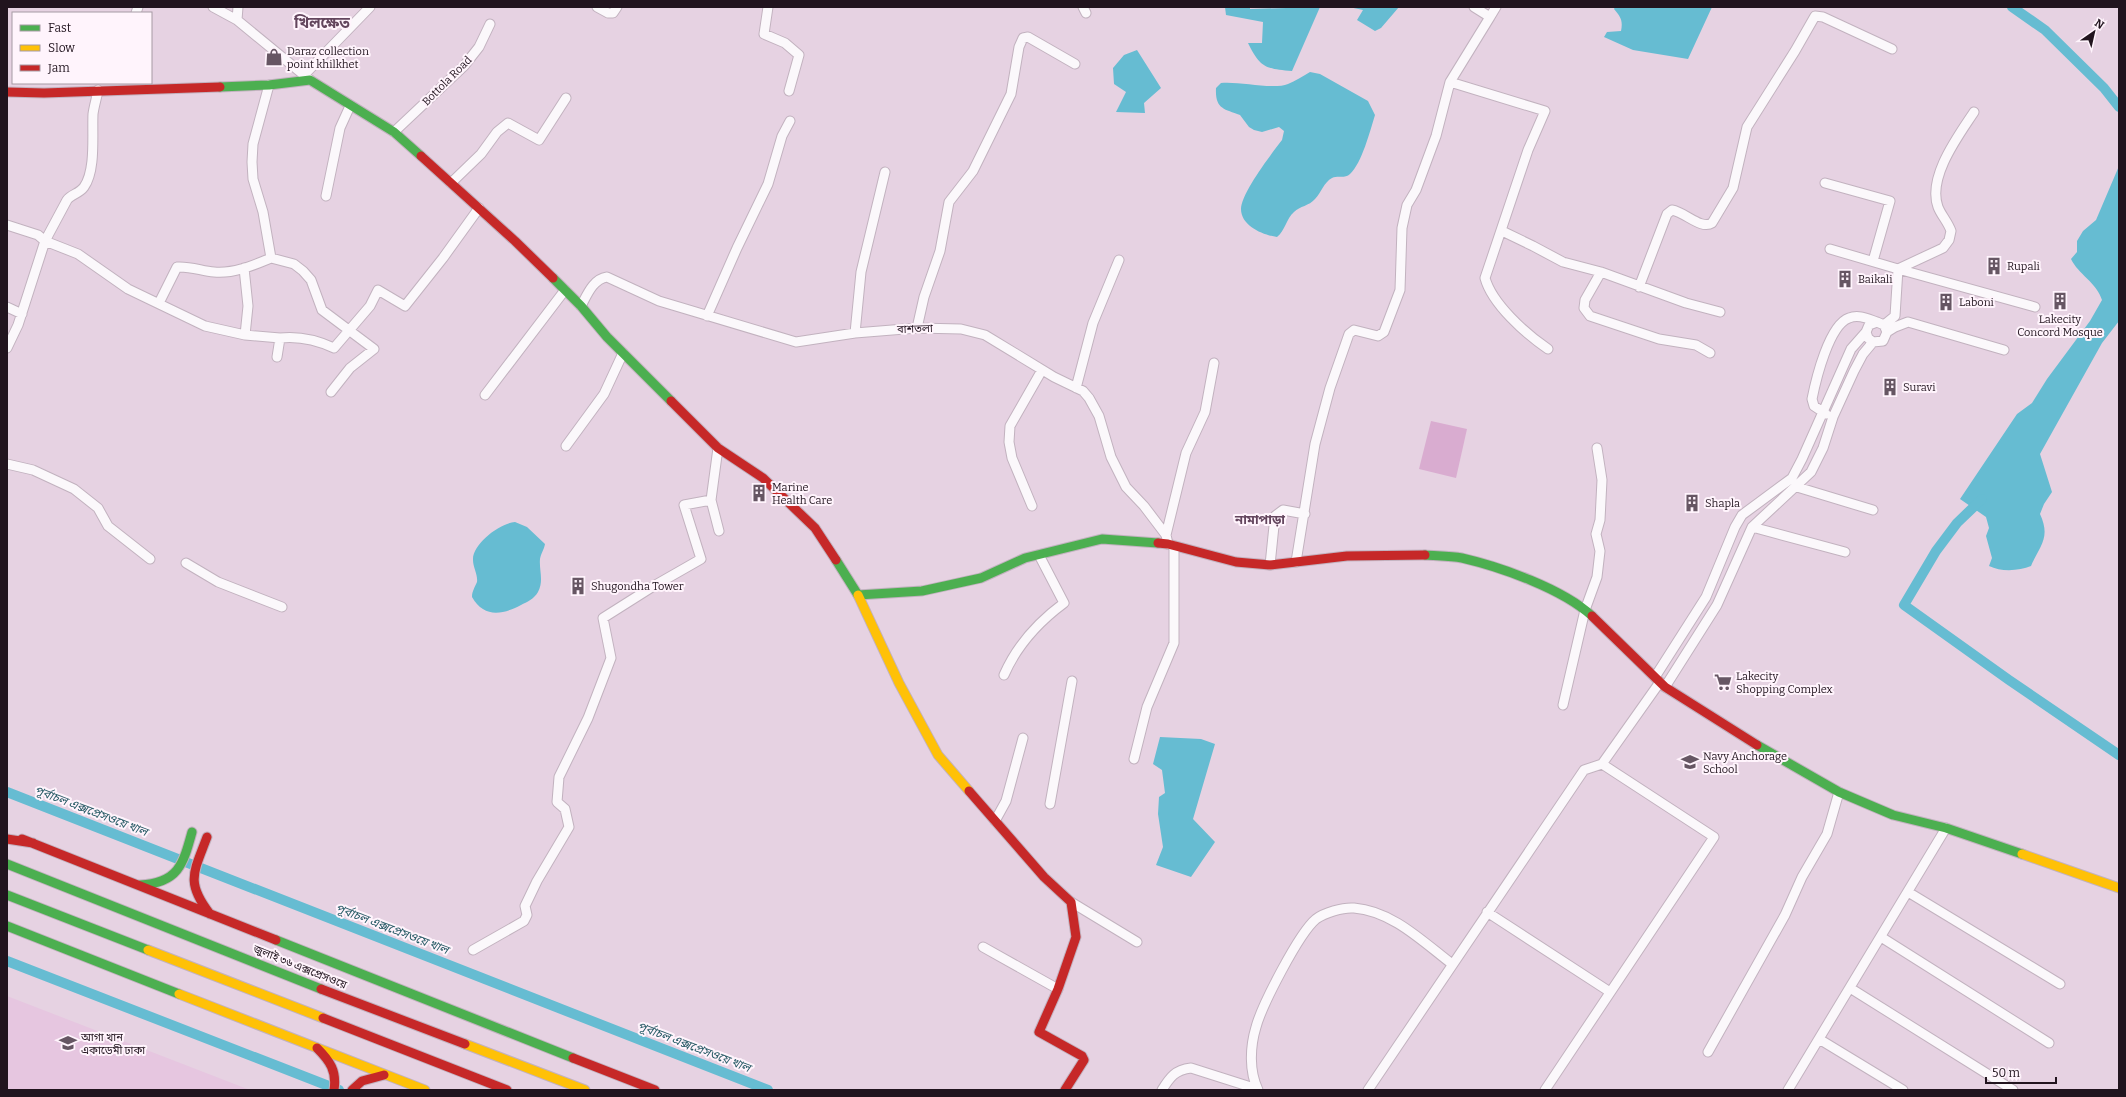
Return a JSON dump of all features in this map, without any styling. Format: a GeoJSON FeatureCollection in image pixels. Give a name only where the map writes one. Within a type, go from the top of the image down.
{"type":"FeatureCollection","features":[{"type":"Feature","properties":{"kind":"main road"},"geometry":{"type":"LineString","coordinates":[[7,92],[44,93],[98,90],[119,86],[204,88],[269,85],[307,78],[394,132],[479,208],[581,306],[623,353],[718,448],[763,478],[815,528],[858,595],[899,683],[938,755],[1044,877],[1071,902],[1076,937],[1058,989],[1039,1032],[1082,1056],[1084,1060],[1065,1090]]}},
{"type":"Feature","properties":{"kind":"main road"},"geometry":{"type":"LineString","coordinates":[[858,595],[922,591],[981,578],[1025,558],[1102,540],[1170,542],[1236,562],[1270,566],[1347,556],[1412,554],[1461,558],[1503,570],[1542,585],[1585,610],[1660,682],[1780,759],[1839,792],[1893,815],[1946,828],[2119,888]]}},
{"type":"Feature","properties":{"kind":"main road"},"geometry":{"type":"LineString","coordinates":[[135,885],[149,886],[165,882],[176,875],[180,869],[192,832]]}},
{"type":"Feature","properties":{"kind":"main road"},"geometry":{"type":"LineString","coordinates":[[7,833],[135,885],[656,1090]]}},
{"type":"Feature","properties":{"kind":"main road"},"geometry":{"type":"LineString","coordinates":[[207,837],[193,878],[195,895],[210,914]]}},
{"type":"Feature","properties":{"kind":"main road"},"geometry":{"type":"LineString","coordinates":[[7,839],[33,843]]}},
{"type":"Feature","properties":{"kind":"main road","name":"জুলাই ৩৬ এক্সপ্রেসওয়ে"},"geometry":{"type":"LineString","coordinates":[[7,864],[364,1006],[585,1090]]}},
{"type":"Feature","properties":{"kind":"main road"},"geometry":{"type":"LineString","coordinates":[[7,895],[507,1090]]}},
{"type":"Feature","properties":{"kind":"main road"},"geometry":{"type":"LineString","coordinates":[[7,926],[425,1090]]}},
{"type":"Feature","properties":{"kind":"main road"},"geometry":{"type":"LineString","coordinates":[[314,1046],[335,1071],[336,1078],[334,1090]]}},
{"type":"Feature","properties":{"kind":"main road"},"geometry":{"type":"LineString","coordinates":[[353,1087],[368,1077],[384,1074]]}},
{"type":"Feature","properties":{"kind":"street"},"geometry":{"type":"LineString","coordinates":[[213,7],[237,20],[307,78],[370,7]]}},
{"type":"Feature","properties":{"kind":"street"},"geometry":{"type":"LineString","coordinates":[[237,20],[238,7]]}},
{"type":"Feature","properties":{"kind":"street"},"geometry":{"type":"LineString","coordinates":[[597,7],[608,13],[613,12],[617,7]]}},
{"type":"Feature","properties":{"kind":"street"},"geometry":{"type":"LineString","coordinates":[[768,7],[764,34],[785,43],[799,55],[789,91]]}},
{"type":"Feature","properties":{"kind":"street"},"geometry":{"type":"LineString","coordinates":[[1474,7],[1490,17]]}},
{"type":"Feature","properties":{"kind":"street"},"geometry":{"type":"LineString","coordinates":[[1296,562],[1305,514],[1315,444],[1330,388],[1349,334],[1354,330],[1378,336],[1384,332],[1400,290],[1402,228],[1407,205],[1416,190],[1436,136],[1450,82],[1496,7]]}},
{"type":"Feature","properties":{"kind":"street"},"geometry":{"type":"LineString","coordinates":[[1639,287],[1667,214],[1672,210],[1680,211],[1703,225],[1708,226],[1712,223],[1733,188],[1747,127],[1795,52],[1815,16],[1823,17],[1892,49]]}},
{"type":"Feature","properties":{"kind":"street","name":"Bottola Road"},"geometry":{"type":"LineString","coordinates":[[394,132],[464,66],[479,47],[490,24]]}},
{"type":"Feature","properties":{"kind":"street"},"geometry":{"type":"LineString","coordinates":[[917,328],[924,297],[940,251],[949,202],[973,171],[1011,94],[1019,47],[1023,38],[1028,37],[1075,64]]}},
{"type":"Feature","properties":{"kind":"street"},"geometry":{"type":"LineString","coordinates":[[1450,82],[1545,111],[1528,150],[1485,278],[1488,288],[1506,312],[1536,341],[1548,349]]}},
{"type":"Feature","properties":{"kind":"street"},"geometry":{"type":"LineString","coordinates":[[269,85],[253,144],[252,162],[253,179],[263,212],[272,258]]}},
{"type":"Feature","properties":{"kind":"street"},"geometry":{"type":"LineString","coordinates":[[7,348],[22,314],[45,241],[70,195],[81,191],[85,186],[93,157],[93,112],[98,90]]}},
{"type":"Feature","properties":{"kind":"street"},"geometry":{"type":"LineString","coordinates":[[451,183],[481,154],[497,132],[508,123],[539,140],[566,98]]}},
{"type":"Feature","properties":{"kind":"street"},"geometry":{"type":"LineString","coordinates":[[326,196],[340,128],[350,106]]}},
{"type":"Feature","properties":{"kind":"street"},"geometry":{"type":"LineString","coordinates":[[1898,269],[1943,248],[1949,240],[1951,231],[1938,206],[1936,191],[1941,170],[1948,153],[1974,112]]}},
{"type":"Feature","properties":{"kind":"street"},"geometry":{"type":"LineString","coordinates":[[707,316],[737,248],[768,184],[782,136],[790,122]]}},
{"type":"Feature","properties":{"kind":"street"},"geometry":{"type":"LineString","coordinates":[[855,333],[861,272],[884,172]]}},
{"type":"Feature","properties":{"kind":"street"},"geometry":{"type":"LineString","coordinates":[[1825,183],[1890,201],[1872,261]]}},
{"type":"Feature","properties":{"kind":"street"},"geometry":{"type":"LineString","coordinates":[[7,225],[38,235],[45,241],[78,254],[128,289],[205,326],[245,335],[280,338],[294,336],[323,343],[334,348],[370,306],[378,290],[405,306],[443,258],[479,208]]}},
{"type":"Feature","properties":{"kind":"street"},"geometry":{"type":"LineString","coordinates":[[1502,231],[1563,262],[1601,272],[1686,303],[1720,312]]}},
{"type":"Feature","properties":{"kind":"street"},"geometry":{"type":"LineString","coordinates":[[1830,249],[2035,307]]}},
{"type":"Feature","properties":{"kind":"street"},"geometry":{"type":"LineString","coordinates":[[159,303],[177,267],[185,266],[215,272],[244,268],[272,258],[294,264],[311,280],[322,310],[374,349],[350,368],[332,392]]}},
{"type":"Feature","properties":{"kind":"street"},"geometry":{"type":"LineString","coordinates":[[1076,388],[1093,323],[1119,260]]}},
{"type":"Feature","properties":{"kind":"street"},"geometry":{"type":"LineString","coordinates":[[244,268],[248,306],[245,335]]}},
{"type":"Feature","properties":{"kind":"street"},"geometry":{"type":"LineString","coordinates":[[1882,326],[1895,316],[1898,269]]}},
{"type":"Feature","properties":{"kind":"street"},"geometry":{"type":"LineString","coordinates":[[1601,272],[1585,300],[1584,308],[1590,316],[1659,339],[1696,346],[1710,353]]}},
{"type":"Feature","properties":{"kind":"street","name":"বাশতলা"},"geometry":{"type":"LineString","coordinates":[[581,306],[596,282],[601,278],[607,277],[659,301],[796,342],[855,333],[917,328],[961,329],[985,335],[1042,370],[1083,391],[1089,398],[1099,416],[1111,457],[1126,487],[1144,506],[1170,542]]}},
{"type":"Feature","properties":{"kind":"street"},"geometry":{"type":"LineString","coordinates":[[484,395],[565,290]]}},
{"type":"Feature","properties":{"kind":"street"},"geometry":{"type":"LineString","coordinates":[[7,308],[22,314]]}},
{"type":"Feature","properties":{"kind":"street"},"geometry":{"type":"LineString","coordinates":[[1833,417],[1822,413],[1814,406],[1812,399],[1829,343],[1837,329],[1849,318],[1862,316],[1882,326]]}},
{"type":"Feature","properties":{"kind":"street"},"geometry":{"type":"LineString","coordinates":[[1660,682],[1706,597],[1722,562],[1730,537],[1742,515],[1792,478],[1851,349],[1866,332],[1869,325],[1895,327],[1908,322],[2004,350]]}},
{"type":"Feature","properties":{"kind":"street"},"geometry":{"type":"LineString","coordinates":[[1866,332],[1868,338],[1873,342],[1883,341],[1882,326]]}},
{"type":"Feature","properties":{"kind":"street"},"geometry":{"type":"LineString","coordinates":[[276,357],[280,338]]}},
{"type":"Feature","properties":{"kind":"street"},"geometry":{"type":"LineString","coordinates":[[1368,1090],[1584,770],[1602,764],[1717,605],[1752,527],[1797,487],[1811,472],[1823,448],[1833,417],[1863,354],[1873,342]]}},
{"type":"Feature","properties":{"kind":"street"},"geometry":{"type":"LineString","coordinates":[[566,446],[604,394],[623,353]]}},
{"type":"Feature","properties":{"kind":"street"},"geometry":{"type":"LineString","coordinates":[[1134,758],[1147,707],[1174,643],[1170,542],[1186,453],[1205,412],[1214,363]]}},
{"type":"Feature","properties":{"kind":"street"},"geometry":{"type":"LineString","coordinates":[[1032,506],[1012,458],[1008,442],[1010,426],[1042,370]]}},
{"type":"Feature","properties":{"kind":"street"},"geometry":{"type":"LineString","coordinates":[[718,448],[711,500],[719,531]]}},
{"type":"Feature","properties":{"kind":"street"},"geometry":{"type":"LineString","coordinates":[[1563,705],[1585,610],[1597,577],[1600,551],[1596,534],[1600,520],[1602,480],[1597,448]]}},
{"type":"Feature","properties":{"kind":"street"},"geometry":{"type":"LineString","coordinates":[[7,464],[33,470],[74,489],[98,508],[108,526],[150,559]]}},
{"type":"Feature","properties":{"kind":"street"},"geometry":{"type":"LineString","coordinates":[[1797,487],[1873,510]]}},
{"type":"Feature","properties":{"kind":"street"},"geometry":{"type":"LineString","coordinates":[[473,950],[524,921],[527,916],[525,906],[536,881],[569,827],[564,809],[557,802],[559,777],[588,718],[611,658],[603,618],[701,559],[684,505],[711,500]]}},
{"type":"Feature","properties":{"kind":"street"},"geometry":{"type":"LineString","coordinates":[[1762,500],[1771,510]]}},
{"type":"Feature","properties":{"kind":"street"},"geometry":{"type":"LineString","coordinates":[[1270,566],[1275,516],[1283,510],[1305,514]]}},
{"type":"Feature","properties":{"kind":"street"},"geometry":{"type":"LineString","coordinates":[[1752,527],[1846,552]]}},
{"type":"Feature","properties":{"kind":"street"},"geometry":{"type":"LineString","coordinates":[[1004,675],[1013,654],[1026,636],[1045,616],[1064,603],[1039,555]]}},
{"type":"Feature","properties":{"kind":"street"},"geometry":{"type":"LineString","coordinates":[[1722,562],[1734,566]]}},
{"type":"Feature","properties":{"kind":"street"},"geometry":{"type":"LineString","coordinates":[[186,563],[218,582],[282,607]]}},
{"type":"Feature","properties":{"kind":"street"},"geometry":{"type":"LineString","coordinates":[[1706,597],[1717,605]]}},
{"type":"Feature","properties":{"kind":"street"},"geometry":{"type":"LineString","coordinates":[[1050,804],[1072,681]]}},
{"type":"Feature","properties":{"kind":"street"},"geometry":{"type":"LineString","coordinates":[[995,821],[1006,801],[1023,738]]}},
{"type":"Feature","properties":{"kind":"street"},"geometry":{"type":"LineString","coordinates":[[1545,1090],[1714,837],[1602,764]]}},
{"type":"Feature","properties":{"kind":"street"},"geometry":{"type":"LineString","coordinates":[[1708,1052],[1785,915],[1802,877],[1827,834],[1839,792]]}},
{"type":"Feature","properties":{"kind":"street"},"geometry":{"type":"LineString","coordinates":[[1790,1089],[1946,828]]}},
{"type":"Feature","properties":{"kind":"street"},"geometry":{"type":"LineString","coordinates":[[1908,892],[2060,984]]}},
{"type":"Feature","properties":{"kind":"street"},"geometry":{"type":"LineString","coordinates":[[1071,902],[1137,942]]}},
{"type":"Feature","properties":{"kind":"street"},"geometry":{"type":"LineString","coordinates":[[1257,1090],[1252,1069],[1256,1027],[1297,943],[1317,918],[1341,909],[1353,908],[1378,912],[1390,918],[1452,964]]}},
{"type":"Feature","properties":{"kind":"street"},"geometry":{"type":"LineString","coordinates":[[1487,912],[1610,992]]}},
{"type":"Feature","properties":{"kind":"street"},"geometry":{"type":"LineString","coordinates":[[1881,936],[2049,1043]]}},
{"type":"Feature","properties":{"kind":"street"},"geometry":{"type":"LineString","coordinates":[[983,947],[1058,989]]}},
{"type":"Feature","properties":{"kind":"street"},"geometry":{"type":"LineString","coordinates":[[1850,988],[2013,1090]]}},
{"type":"Feature","properties":{"kind":"street"},"geometry":{"type":"LineString","coordinates":[[1819,1039],[1902,1090]]}},
{"type":"Feature","properties":{"kind":"street"},"geometry":{"type":"LineString","coordinates":[[1162,1090],[1172,1076],[1180,1070],[1191,1068],[1257,1090]]}},
{"type":"Feature","properties":{"kind":"shaded area"},"geometry":{"type":"Polygon","coordinates":[[[1431,421],[1467,429],[1456,478],[1419,469],[1431,421]]]}},
{"type":"Feature","properties":{"kind":"shaded area","name":"আগা খান একাডেমী ঢাকা"},"geometry":{"type":"Polygon","coordinates":[[[7,996],[250,1090],[7,1090],[7,996]]]}},
{"type":"Feature","properties":{"kind":"water"},"geometry":{"type":"Polygon","coordinates":[[[1225,7],[1250,7],[1250,9],[1320,7],[1292,71],[1269,68],[1260,62],[1248,43],[1262,43],[1263,22],[1226,15],[1225,7]]]}},
{"type":"Feature","properties":{"kind":"water"},"geometry":{"type":"Polygon","coordinates":[[[1349,7],[1399,7],[1381,28],[1375,31],[1357,20],[1363,10],[1349,7]]]}},
{"type":"Feature","properties":{"kind":"water"},"geometry":{"type":"Polygon","coordinates":[[[1615,7],[1712,7],[1688,59],[1633,50],[1604,37],[1607,32],[1621,31],[1622,22],[1614,9],[1615,7]]]}},
{"type":"Feature","properties":{"kind":"water"},"geometry":{"type":"Polygon","coordinates":[[[1137,50],[1161,88],[1144,103],[1145,113],[1116,112],[1126,92],[1114,84],[1113,68],[1124,55],[1137,50]]]}},
{"type":"Feature","properties":{"kind":"water"},"geometry":{"type":"Polygon","coordinates":[[[1310,72],[1320,74],[1368,101],[1375,115],[1365,146],[1358,162],[1350,174],[1344,177],[1334,177],[1329,180],[1313,201],[1296,210],[1291,215],[1282,232],[1277,237],[1271,236],[1259,232],[1249,225],[1242,215],[1241,209],[1246,193],[1282,140],[1284,131],[1279,127],[1262,132],[1249,127],[1240,115],[1225,109],[1219,104],[1216,95],[1216,88],[1221,83],[1282,86],[1291,83],[1310,72]]]}},
{"type":"Feature","properties":{"kind":"water"},"geometry":{"type":"Polygon","coordinates":[[[2119,166],[2119,321],[2102,343],[2040,454],[2052,492],[2044,504],[2040,514],[2044,529],[2041,547],[2031,566],[2010,570],[1994,568],[1989,566],[1992,558],[1986,536],[1989,528],[1986,517],[1960,499],[2017,414],[2032,403],[2047,379],[2090,321],[2102,300],[2100,294],[2071,259],[2077,252],[2077,241],[2083,231],[2096,220],[2119,166]]]}},
{"type":"Feature","properties":{"kind":"water"},"geometry":{"type":"Polygon","coordinates":[[[515,522],[527,527],[545,544],[540,559],[541,584],[538,592],[526,603],[507,611],[494,613],[482,609],[472,597],[477,582],[473,563],[474,554],[477,547],[488,535],[502,526],[515,522]]]}},
{"type":"Feature","properties":{"kind":"water"},"geometry":{"type":"Polygon","coordinates":[[[1160,737],[1201,739],[1215,744],[1193,819],[1215,842],[1191,877],[1156,865],[1163,847],[1158,814],[1159,797],[1165,793],[1162,770],[1153,764],[1160,737]]]}},
{"type":"Feature","properties":{"kind":"waterway"},"geometry":{"type":"LineString","coordinates":[[2012,7],[2045,30],[2104,88],[2119,107]]}},
{"type":"Feature","properties":{"kind":"waterway"},"geometry":{"type":"LineString","coordinates":[[1982,499],[1957,523],[1936,551],[1904,605],[2009,680],[2119,755]]}},
{"type":"Feature","properties":{"kind":"waterway","name":"পূর্বাচল এক্সপ্রেসওয়ে খাল"},"geometry":{"type":"LineString","coordinates":[[7,792],[768,1090]]}},
{"type":"Feature","properties":{"kind":"waterway","name":"পূর্বাচল এক্সপ্রেসওয়ে খাল"},"geometry":{"type":"LineString","coordinates":[[7,961],[339,1090]]}},
{"type":"Feature","properties":{"kind":"traffic: fast"},"geometry":{"type":"LineString","coordinates":[[220,87],[269,85],[310,80],[394,132],[421,156]]}},
{"type":"Feature","properties":{"kind":"traffic: fast"},"geometry":{"type":"LineString","coordinates":[[553,278],[581,306],[607,337],[671,401]]}},
{"type":"Feature","properties":{"kind":"traffic: fast"},"geometry":{"type":"LineString","coordinates":[[836,560],[858,595],[922,591],[981,578],[1025,558],[1102,539],[1158,543]]}},
{"type":"Feature","properties":{"kind":"traffic: fast"},"geometry":{"type":"LineString","coordinates":[[1425,555],[1462,558],[1513,573],[1565,597],[1580,606],[1592,616]]}},
{"type":"Feature","properties":{"kind":"traffic: fast"},"geometry":{"type":"LineString","coordinates":[[1757,745],[1839,792],[1893,815],[1946,828],[2022,854]]}},
{"type":"Feature","properties":{"kind":"traffic: fast"},"geometry":{"type":"LineString","coordinates":[[140,885],[153,884],[163,881],[177,870],[182,863],[192,832]]}},
{"type":"Feature","properties":{"kind":"traffic: fast"},"geometry":{"type":"LineString","coordinates":[[7,864],[321,989]]}},
{"type":"Feature","properties":{"kind":"traffic: fast"},"geometry":{"type":"LineString","coordinates":[[7,895],[148,950]]}},
{"type":"Feature","properties":{"kind":"traffic: fast"},"geometry":{"type":"LineString","coordinates":[[7,926],[179,994]]}},
{"type":"Feature","properties":{"kind":"traffic: fast"},"geometry":{"type":"LineString","coordinates":[[276,940],[573,1058]]}},
{"type":"Feature","properties":{"kind":"traffic: slow"},"geometry":{"type":"LineString","coordinates":[[858,595],[899,683],[938,755],[969,791]]}},
{"type":"Feature","properties":{"kind":"traffic: slow"},"geometry":{"type":"LineString","coordinates":[[2022,854],[2119,888]]}},
{"type":"Feature","properties":{"kind":"traffic: slow"},"geometry":{"type":"LineString","coordinates":[[148,950],[323,1018]]}},
{"type":"Feature","properties":{"kind":"traffic: slow"},"geometry":{"type":"LineString","coordinates":[[179,994],[425,1090]]}},
{"type":"Feature","properties":{"kind":"traffic: slow"},"geometry":{"type":"LineString","coordinates":[[465,1044],[585,1090]]}},
{"type":"Feature","properties":{"kind":"traffic: jam"},"geometry":{"type":"LineString","coordinates":[[7,92],[44,93],[220,87]]}},
{"type":"Feature","properties":{"kind":"traffic: jam"},"geometry":{"type":"LineString","coordinates":[[421,156],[515,241],[553,278]]}},
{"type":"Feature","properties":{"kind":"traffic: jam"},"geometry":{"type":"LineString","coordinates":[[671,401],[718,448],[763,478],[815,528],[836,560]]}},
{"type":"Feature","properties":{"kind":"traffic: jam"},"geometry":{"type":"LineString","coordinates":[[1158,543],[1168,544],[1236,562],[1270,565],[1347,556],[1425,555]]}},
{"type":"Feature","properties":{"kind":"traffic: jam"},"geometry":{"type":"LineString","coordinates":[[1592,616],[1665,687],[1757,745]]}},
{"type":"Feature","properties":{"kind":"traffic: jam"},"geometry":{"type":"LineString","coordinates":[[969,791],[1044,877],[1071,902],[1076,937],[1058,989],[1039,1032],[1082,1056],[1084,1060],[1065,1090]]}},
{"type":"Feature","properties":{"kind":"traffic: jam"},"geometry":{"type":"LineString","coordinates":[[207,837],[198,859],[194,877],[197,893],[210,914]]}},
{"type":"Feature","properties":{"kind":"traffic: jam"},"geometry":{"type":"LineString","coordinates":[[7,839],[33,843]]}},
{"type":"Feature","properties":{"kind":"traffic: jam"},"geometry":{"type":"LineString","coordinates":[[22,839],[276,940]]}},
{"type":"Feature","properties":{"kind":"traffic: jam"},"geometry":{"type":"LineString","coordinates":[[321,989],[465,1044]]}},
{"type":"Feature","properties":{"kind":"traffic: jam"},"geometry":{"type":"LineString","coordinates":[[323,1018],[507,1090]]}},
{"type":"Feature","properties":{"kind":"traffic: jam"},"geometry":{"type":"LineString","coordinates":[[317,1048],[326,1057],[332,1067],[335,1083],[334,1090]]}},
{"type":"Feature","properties":{"kind":"traffic: jam"},"geometry":{"type":"LineString","coordinates":[[573,1058],[655,1090]]}},
{"type":"Feature","properties":{"kind":"traffic: jam"},"geometry":{"type":"LineString","coordinates":[[352,1090],[362,1081],[384,1075]]}},
{"type":"Feature","properties":{"kind":"place","name":"Daraz collection point khilkhet"},"geometry":{"type":"Point","coordinates":[274,57]}},
{"type":"Feature","properties":{"kind":"place","name":"Rupali"},"geometry":{"type":"Point","coordinates":[1994,266]}},
{"type":"Feature","properties":{"kind":"place","name":"Baikali"},"geometry":{"type":"Point","coordinates":[1845,279]}},
{"type":"Feature","properties":{"kind":"place","name":"Lakecity Concord Mosque"},"geometry":{"type":"Point","coordinates":[2060,301]}},
{"type":"Feature","properties":{"kind":"place","name":"Laboni"},"geometry":{"type":"Point","coordinates":[1946,302]}},
{"type":"Feature","properties":{"kind":"place","name":"Suravi"},"geometry":{"type":"Point","coordinates":[1890,387]}},
{"type":"Feature","properties":{"kind":"place","name":"Marine Health Care"},"geometry":{"type":"Point","coordinates":[759,493]}},
{"type":"Feature","properties":{"kind":"place","name":"Shapla"},"geometry":{"type":"Point","coordinates":[1692,503]}},
{"type":"Feature","properties":{"kind":"place","name":"Shugondha Tower"},"geometry":{"type":"Point","coordinates":[578,586]}},
{"type":"Feature","properties":{"kind":"place","name":"Lakecity Shopping Complex"},"geometry":{"type":"Point","coordinates":[1723,682]}},
{"type":"Feature","properties":{"kind":"place","name":"Navy Anchorage School"},"geometry":{"type":"Point","coordinates":[1690,762]}},
{"type":"Feature","properties":{"kind":"place","name":"আগা খান একাডেমী ঢাকা"},"geometry":{"type":"Point","coordinates":[68,1043]}},
{"type":"Feature","properties":{"kind":"district","name":"খিলক্ষেত"},"geometry":{"type":"Point","coordinates":[322,23]}},
{"type":"Feature","properties":{"kind":"district","name":"নামাপাড়া"},"geometry":{"type":"Point","coordinates":[1260,519]}}]}
